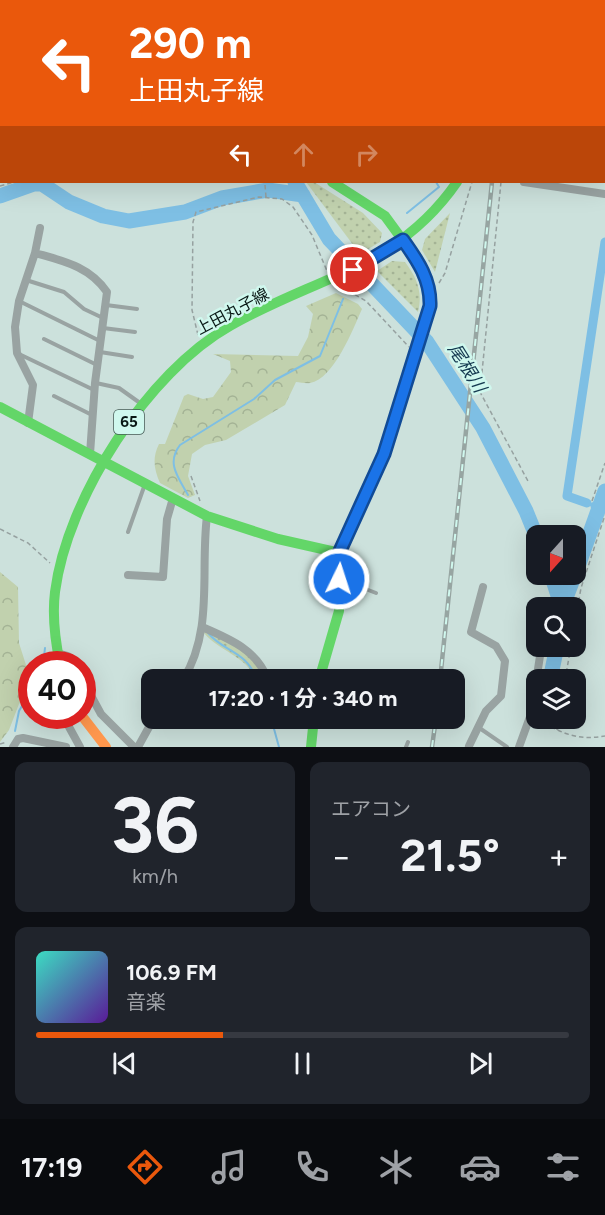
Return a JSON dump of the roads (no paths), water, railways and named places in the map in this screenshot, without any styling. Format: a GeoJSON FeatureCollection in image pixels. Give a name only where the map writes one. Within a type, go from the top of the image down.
{"type":"FeatureCollection","features":[{"type":"Feature","properties":{"kind":"street"},"geometry":{"type":"LineString","coordinates":[[322,669],[339,611],[339,553],[384,454],[427,322],[430,306],[429,286],[420,265],[385,216],[334,183]]}},
{"type":"Feature","properties":{"kind":"street","name":"上田丸子線"},"geometry":{"type":"LineString","coordinates":[[57,651],[54,604],[59,568],[77,520],[106,462],[140,404],[163,376],[202,343],[230,326],[368,263],[403,240],[429,218],[456,183]]}},
{"type":"Feature","properties":{"kind":"street"},"geometry":{"type":"LineString","coordinates":[[531,183],[605,194]]}},
{"type":"Feature","properties":{"kind":"street"},"geometry":{"type":"LineString","coordinates":[[28,423],[33,385],[17,353],[15,327],[19,302],[35,253],[40,228]]}},
{"type":"Feature","properties":{"kind":"street"},"geometry":{"type":"LineString","coordinates":[[35,253],[77,265],[100,282],[107,292],[92,415],[90,454]]}},
{"type":"Feature","properties":{"kind":"street"},"geometry":{"type":"LineString","coordinates":[[0,406],[204,515],[285,541],[339,553]]}},
{"type":"Feature","properties":{"kind":"street"},"geometry":{"type":"LineString","coordinates":[[128,575],[163,578],[167,519],[173,498]]}},
{"type":"Feature","properties":{"kind":"street"},"geometry":{"type":"LineString","coordinates":[[189,669],[202,627],[204,515]]}},
{"type":"Feature","properties":{"kind":"street"},"geometry":{"type":"LineString","coordinates":[[469,746],[486,711],[501,696],[505,661],[496,646],[471,632],[483,587]]}},
{"type":"Feature","properties":{"kind":"street"},"geometry":{"type":"LineString","coordinates":[[202,627],[252,654],[263,669]]}},
{"type":"Feature","properties":{"kind":"street"},"geometry":{"type":"LineString","coordinates":[[519,747],[531,714],[540,657]]}},
{"type":"Feature","properties":{"kind":"street"},"geometry":{"type":"LineString","coordinates":[[96,705],[101,714],[136,747],[147,729]]}},
{"type":"Feature","properties":{"kind":"street"},"geometry":{"type":"LineString","coordinates":[[69,729],[77,747]]}},
{"type":"Feature","properties":{"kind":"street"},"geometry":{"type":"LineString","coordinates":[[92,729],[106,747]]}},
{"type":"Feature","properties":{"kind":"street"},"geometry":{"type":"LineString","coordinates":[[311,747],[313,729]]}},
{"type":"Feature","properties":{"kind":"street"},"geometry":{"type":"LineString","coordinates":[[13,747],[18,739],[23,738],[66,747]]}},
{"type":"Feature","properties":{"kind":"lane"},"geometry":{"type":"LineString","coordinates":[[26,280],[64,292],[84,309],[104,318]]}},
{"type":"Feature","properties":{"kind":"lane"},"geometry":{"type":"LineString","coordinates":[[19,302],[101,341]]}},
{"type":"Feature","properties":{"kind":"lane"},"geometry":{"type":"LineString","coordinates":[[106,305],[137,309]]}},
{"type":"Feature","properties":{"kind":"lane"},"geometry":{"type":"LineString","coordinates":[[103,328],[135,332]]}},
{"type":"Feature","properties":{"kind":"lane"},"geometry":{"type":"LineString","coordinates":[[44,339],[98,366]]}},
{"type":"Feature","properties":{"kind":"lane"},"geometry":{"type":"LineString","coordinates":[[99,352],[132,357]]}},
{"type":"Feature","properties":{"kind":"lane"},"geometry":{"type":"LineString","coordinates":[[17,353],[95,387],[118,388],[140,404]]}},
{"type":"Feature","properties":{"kind":"lane"},"geometry":{"type":"LineString","coordinates":[[54,396],[92,415]]}},
{"type":"Feature","properties":{"kind":"lane"},"geometry":{"type":"LineString","coordinates":[[128,532],[145,483]]}},
{"type":"Feature","properties":{"kind":"lane"},"geometry":{"type":"LineString","coordinates":[[339,579],[376,593]]}},
{"type":"Feature","properties":{"kind":"lane"},"geometry":{"type":"LineString","coordinates":[[478,726],[507,747]]}},
{"type":"Feature","properties":{"kind":"waterway","name":"尾根川"},"geometry":{"type":"LineString","coordinates":[[296,183],[329,239],[427,342],[483,428],[532,525]]}},
{"type":"Feature","properties":{"kind":"waterway"},"geometry":{"type":"LineString","coordinates":[[407,213],[439,187],[437,183]]}},
{"type":"Feature","properties":{"kind":"waterway"},"geometry":{"type":"LineString","coordinates":[[0,196],[34,184],[42,184],[69,202],[103,216],[129,221],[185,212],[222,198],[268,190],[303,195]]}},
{"type":"Feature","properties":{"kind":"waterway"},"geometry":{"type":"LineString","coordinates":[[587,503],[567,496],[605,242]]}},
{"type":"Feature","properties":{"kind":"waterway"},"geometry":{"type":"LineString","coordinates":[[188,495],[177,476],[174,464],[174,458],[180,445],[254,399],[275,380],[320,356],[343,299]]}},
{"type":"Feature","properties":{"kind":"waterway"},"geometry":{"type":"LineString","coordinates":[[586,544],[605,491]]}},
{"type":"Feature","properties":{"kind":"waterway"},"geometry":{"type":"LineString","coordinates":[[595,506],[600,508]]}},
{"type":"Feature","properties":{"kind":"waterway","name":"尾根川"},"geometry":{"type":"LineString","coordinates":[[555,585],[558,597]]}},
{"type":"Feature","properties":{"kind":"waterway"},"geometry":{"type":"LineString","coordinates":[[566,597],[571,585]]}},
{"type":"Feature","properties":{"kind":"waterway"},"geometry":{"type":"LineString","coordinates":[[208,633],[221,645],[241,657],[251,669]]}},
{"type":"Feature","properties":{"kind":"waterway","name":"尾根川"},"geometry":{"type":"LineString","coordinates":[[552,669],[555,657]]}},
{"type":"Feature","properties":{"kind":"waterway"},"geometry":{"type":"LineString","coordinates":[[15,731],[18,716]]}},
{"type":"Feature","properties":{"kind":"waterway"},"geometry":{"type":"LineString","coordinates":[[274,729],[279,747]]}},
{"type":"Feature","properties":{"kind":"railway"},"geometry":{"type":"LineString","coordinates":[[441,669],[492,183]]}},
{"type":"Feature","properties":{"kind":"railway"},"geometry":{"type":"LineString","coordinates":[[432,747],[434,729]]}}]}
